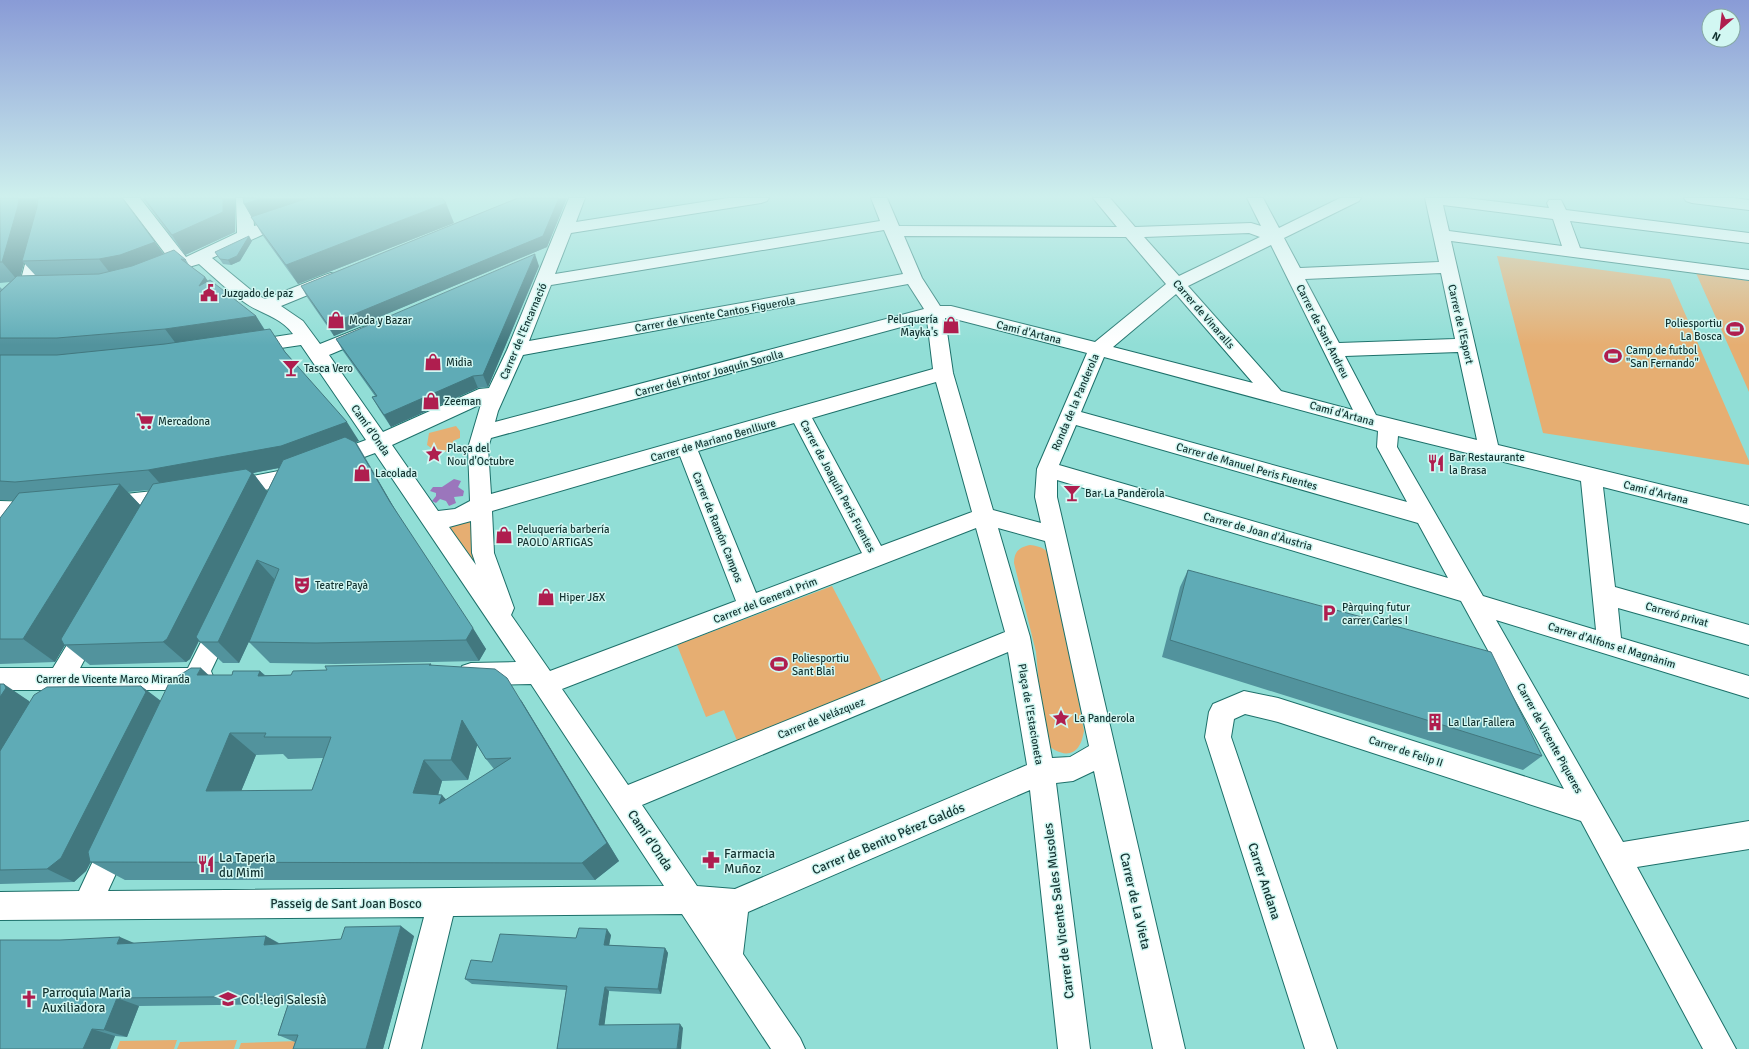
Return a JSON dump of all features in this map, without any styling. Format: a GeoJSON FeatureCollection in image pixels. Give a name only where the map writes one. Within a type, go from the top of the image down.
{"type":"FeatureCollection","features":[{"type":"Feature","properties":{"kind":"street"},"geometry":{"type":"LineString","coordinates":[[0,317],[35,289],[40,247]]}},
{"type":"Feature","properties":{"kind":"street"},"geometry":{"type":"LineString","coordinates":[[169,247],[182,264]]}},
{"type":"Feature","properties":{"kind":"street"},"geometry":{"type":"LineString","coordinates":[[164,271],[223,247]]}},
{"type":"Feature","properties":{"kind":"street","name":"Carrer de l'Encarnació"},"geometry":{"type":"LineString","coordinates":[[494,396],[516,350],[557,247]]}},
{"type":"Feature","properties":{"kind":"street"},"geometry":{"type":"LineString","coordinates":[[544,281],[763,247]]}},
{"type":"Feature","properties":{"kind":"street"},"geometry":{"type":"LineString","coordinates":[[900,247],[913,278],[936,312]]}},
{"type":"Feature","properties":{"kind":"street","name":"Carrer de Vinaralls"},"geometry":{"type":"LineString","coordinates":[[1144,247],[1274,395]]}},
{"type":"Feature","properties":{"kind":"street","name":"Ronda de la Panderola"},"geometry":{"type":"LineString","coordinates":[[1054,535],[1046,497],[1047,469],[1068,416],[1098,349],[1177,284],[1252,247]]}},
{"type":"Feature","properties":{"kind":"street","name":"Carrer de Sant Andreu"},"geometry":{"type":"LineString","coordinates":[[1280,247],[1333,350],[1379,423]]}},
{"type":"Feature","properties":{"kind":"street","name":"Carrer de l'Esport"},"geometry":{"type":"LineString","coordinates":[[1444,247],[1489,450]]}},
{"type":"Feature","properties":{"kind":"street"},"geometry":{"type":"LineString","coordinates":[[1534,247],[1749,274]]}},
{"type":"Feature","properties":{"kind":"street"},"geometry":{"type":"LineString","coordinates":[[1571,247],[1573,252]]}},
{"type":"Feature","properties":{"kind":"street"},"geometry":{"type":"LineString","coordinates":[[537,259],[556,251]]}},
{"type":"Feature","properties":{"kind":"street","name":"Camí d'Onda"},"geometry":{"type":"LineString","coordinates":[[201,257],[251,299],[263,306],[281,313],[296,325],[306,338],[379,442],[432,522],[511,633],[692,900],[728,958],[789,1049]]}},
{"type":"Feature","properties":{"kind":"street"},"geometry":{"type":"LineString","coordinates":[[1294,274],[1448,267]]}},
{"type":"Feature","properties":{"kind":"street"},"geometry":{"type":"LineString","coordinates":[[263,306],[349,272]]}},
{"type":"Feature","properties":{"kind":"street","name":"Carrer de Vicente Cantos Figuerola"},"geometry":{"type":"LineString","coordinates":[[516,350],[913,278]]}},
{"type":"Feature","properties":{"kind":"street"},"geometry":{"type":"LineString","coordinates":[[7,289],[35,289]]}},
{"type":"Feature","properties":{"kind":"street","name":"Camí d'Artana"},"geometry":{"type":"LineString","coordinates":[[936,312],[951,312],[1379,423],[1749,515]]}},
{"type":"Feature","properties":{"kind":"street","name":"Plaça de l'Estacioneta"},"geometry":{"type":"LineString","coordinates":[[936,312],[943,373],[1018,637],[1041,772],[1073,769],[1103,752]]}},
{"type":"Feature","properties":{"kind":"street","name":"Carrer del Pintor Joaquín Sorolla"},"geometry":{"type":"LineString","coordinates":[[482,433],[936,312]]}},
{"type":"Feature","properties":{"kind":"street"},"geometry":{"type":"LineString","coordinates":[[317,353],[384,325]]}},
{"type":"Feature","properties":{"kind":"street"},"geometry":{"type":"LineString","coordinates":[[227,349],[306,338]]}},
{"type":"Feature","properties":{"kind":"street"},"geometry":{"type":"LineString","coordinates":[[1333,350],[1465,345]]}},
{"type":"Feature","properties":{"kind":"street","name":"Carrer de Mariano Benlliure"},"geometry":{"type":"LineString","coordinates":[[482,505],[686,448],[943,373]]}},
{"type":"Feature","properties":{"kind":"street"},"geometry":{"type":"LineString","coordinates":[[216,491],[291,477],[379,442],[486,394],[494,396],[478,448],[482,505],[459,517],[432,522]]}},
{"type":"Feature","properties":{"kind":"street","name":"Carrer de Joaquín Peris Fuentes"},"geometry":{"type":"LineString","coordinates":[[800,415],[876,557]]}},
{"type":"Feature","properties":{"kind":"street","name":"Carrer de Manuel Peris Fuentes"},"geometry":{"type":"LineString","coordinates":[[1068,416],[1425,516]]}},
{"type":"Feature","properties":{"kind":"street","name":"Carrer de Vicente Piqueres"},"geometry":{"type":"LineString","coordinates":[[1379,423],[1387,446],[1425,516],[1616,857],[1720,1049]]}},
{"type":"Feature","properties":{"kind":"street","name":"Carrer de Ramón Campos"},"geometry":{"type":"LineString","coordinates":[[686,448],[750,606]]}},
{"type":"Feature","properties":{"kind":"street","name":"Carrer de Joan d'Àustria"},"geometry":{"type":"LineString","coordinates":[[1047,469],[1472,599]]}},
{"type":"Feature","properties":{"kind":"street"},"geometry":{"type":"LineString","coordinates":[[1591,476],[1610,645]]}},
{"type":"Feature","properties":{"kind":"street"},"geometry":{"type":"LineString","coordinates":[[278,505],[291,477]]}},
{"type":"Feature","properties":{"kind":"street"},"geometry":{"type":"LineString","coordinates":[[89,505],[194,494]]}},
{"type":"Feature","properties":{"kind":"street"},"geometry":{"type":"LineString","coordinates":[[151,522],[165,498]]}},
{"type":"Feature","properties":{"kind":"street","name":"Camí d'Onda"},"geometry":{"type":"LineString","coordinates":[[482,505],[483,553],[511,633]]}},
{"type":"Feature","properties":{"kind":"street"},"geometry":{"type":"LineString","coordinates":[[0,509],[30,519],[59,508]]}},
{"type":"Feature","properties":{"kind":"street"},"geometry":{"type":"LineString","coordinates":[[984,516],[1054,535],[1103,752]]}},
{"type":"Feature","properties":{"kind":"street","name":"Carrer del General Prim"},"geometry":{"type":"LineString","coordinates":[[541,679],[750,606],[984,516]]}},
{"type":"Feature","properties":{"kind":"street","name":"Carreró privat"},"geometry":{"type":"LineString","coordinates":[[1604,594],[1749,635]]}},
{"type":"Feature","properties":{"kind":"street","name":"Carrer d'Alfons el Magnànim"},"geometry":{"type":"LineString","coordinates":[[1472,599],[1610,645],[1749,686]]}},
{"type":"Feature","properties":{"kind":"street"},"geometry":{"type":"LineString","coordinates":[[181,708],[231,603]]}},
{"type":"Feature","properties":{"kind":"street"},"geometry":{"type":"LineString","coordinates":[[42,710],[100,609]]}},
{"type":"Feature","properties":{"kind":"street","name":"Carrer de Velázquez"},"geometry":{"type":"LineString","coordinates":[[623,800],[1018,637]]}},
{"type":"Feature","properties":{"kind":"street"},"geometry":{"type":"LineString","coordinates":[[451,674],[541,679]]}},
{"type":"Feature","properties":{"kind":"street","name":"Carrer de Vicente Marco Miranda"},"geometry":{"type":"LineString","coordinates":[[0,679],[224,679]]}},
{"type":"Feature","properties":{"kind":"street","name":"Carrer de Felip II"},"geometry":{"type":"LineString","coordinates":[[1222,712],[1244,702],[1278,710],[1590,811]]}},
{"type":"Feature","properties":{"kind":"street","name":"Carrer Andana"},"geometry":{"type":"LineString","coordinates":[[1222,712],[1218,738],[1321,1049]]}},
{"type":"Feature","properties":{"kind":"street","name":"Carrer de La Vieta"},"geometry":{"type":"LineString","coordinates":[[1103,752],[1168,1049]]}},
{"type":"Feature","properties":{"kind":"street","name":"Carrer de Benito Pérez Galdós"},"geometry":{"type":"LineString","coordinates":[[692,900],[735,903],[1041,772]]}},
{"type":"Feature","properties":{"kind":"street","name":"Carrer de Vicente Sales Musoles"},"geometry":{"type":"LineString","coordinates":[[1041,772],[1074,1049]]}},
{"type":"Feature","properties":{"kind":"street"},"geometry":{"type":"LineString","coordinates":[[86,905],[126,822]]}},
{"type":"Feature","properties":{"kind":"street"},"geometry":{"type":"LineString","coordinates":[[1616,857],[1749,835]]}},
{"type":"Feature","properties":{"kind":"street","name":"Passeig de Sant Joan Bosco"},"geometry":{"type":"LineString","coordinates":[[0,906],[692,900]]}},
{"type":"Feature","properties":{"kind":"street"},"geometry":{"type":"LineString","coordinates":[[405,1049],[442,902]]}},
{"type":"Feature","properties":{"kind":"street"},"geometry":{"type":"LineString","coordinates":[[728,958],[735,903]]}},
{"type":"Feature","properties":{"kind":"shaded area","name":"Camp de futbol \"San Fernando\""},"geometry":{"type":"Polygon","coordinates":[[[1497,256],[1670,279],[1749,461],[1749,465],[1543,433],[1497,256]]]}},
{"type":"Feature","properties":{"kind":"shaded area","name":"Poliesportiu La Bosca"},"geometry":{"type":"Polygon","coordinates":[[[1696,273],[1749,281],[1749,392],[1742,376],[1696,273]]]}},
{"type":"Feature","properties":{"kind":"shaded area"},"geometry":{"type":"Polygon","coordinates":[[[456,426],[460,431],[460,438],[453,441],[452,448],[445,452],[437,452],[427,445],[429,433],[456,426]]]}},
{"type":"Feature","properties":{"kind":"shaded area"},"geometry":{"type":"Polygon","coordinates":[[[454,479],[461,481],[458,487],[464,491],[463,496],[454,497],[456,503],[449,506],[446,501],[440,499],[436,503],[432,501],[436,496],[436,493],[430,491],[433,487],[442,487],[454,479]]]}},
{"type":"Feature","properties":{"kind":"shaded area"},"geometry":{"type":"Polygon","coordinates":[[[469,518],[472,522],[478,574],[442,525],[469,518]]]}},
{"type":"Feature","properties":{"kind":"shaded area"},"geometry":{"type":"Polygon","coordinates":[[[1030,545],[1038,546],[1047,551],[1053,561],[1084,731],[1080,744],[1071,753],[1061,753],[1056,751],[1044,742],[1036,652],[1014,563],[1015,555],[1018,550],[1030,545]]]}},
{"type":"Feature","properties":{"kind":"shaded area","name":"Poliesportiu Sant Blai"},"geometry":{"type":"Polygon","coordinates":[[[832,586],[883,683],[738,743],[724,710],[706,717],[677,645],[832,586]]]}},
{"type":"Feature","properties":{"kind":"shaded area"},"geometry":{"type":"Polygon","coordinates":[[[177,1040],[174,1049],[117,1049],[120,1041],[177,1040]]]}},
{"type":"Feature","properties":{"kind":"shaded area"},"geometry":{"type":"Polygon","coordinates":[[[237,1040],[234,1049],[177,1049],[180,1042],[237,1040]]]}},
{"type":"Feature","properties":{"kind":"shaded area"},"geometry":{"type":"Polygon","coordinates":[[[298,1041],[296,1049],[239,1049],[241,1043],[298,1041]]]}},
{"type":"Feature","properties":{"kind":"building"},"geometry":{"type":"Polygon","coordinates":[[[0,247],[6,247],[2,262],[0,262],[0,247]]]}},
{"type":"Feature","properties":{"kind":"building"},"geometry":{"type":"Polygon","coordinates":[[[26,247],[142,247],[120,255],[99,259],[22,261],[26,247]]]}},
{"type":"Feature","properties":{"kind":"building"},"geometry":{"type":"Polygon","coordinates":[[[226,247],[242,247],[237,256],[228,260],[220,259],[215,252],[226,247]]]}},
{"type":"Feature","properties":{"kind":"building"},"geometry":{"type":"Polygon","coordinates":[[[273,247],[333,247],[286,265],[273,247]]]}},
{"type":"Feature","properties":{"kind":"building"},"geometry":{"type":"Polygon","coordinates":[[[397,247],[517,247],[328,325],[301,286],[397,247]]]}},
{"type":"Feature","properties":{"kind":"building"},"geometry":{"type":"Polygon","coordinates":[[[174,250],[186,260],[181,259],[205,277],[199,286],[210,280],[256,316],[165,329],[57,338],[0,338],[0,292],[17,276],[99,274],[132,266],[174,250]]]}},
{"type":"Feature","properties":{"kind":"building"},"geometry":{"type":"Polygon","coordinates":[[[535,254],[483,375],[473,376],[384,415],[372,397],[377,396],[336,339],[535,254]]]}},
{"type":"Feature","properties":{"kind":"building"},"geometry":{"type":"Polygon","coordinates":[[[270,329],[285,352],[347,422],[281,446],[148,470],[15,482],[0,481],[0,355],[57,355],[165,344],[270,329]]]}},
{"type":"Feature","properties":{"kind":"building"},"geometry":{"type":"Polygon","coordinates":[[[345,437],[355,442],[390,502],[473,628],[466,640],[316,643],[249,642],[279,569],[257,560],[218,642],[200,642],[196,637],[283,460],[345,437]]]}},
{"type":"Feature","properties":{"kind":"building"},"geometry":{"type":"Polygon","coordinates":[[[246,469],[252,473],[167,639],[163,642],[64,645],[61,639],[153,484],[246,469]]]}},
{"type":"Feature","properties":{"kind":"building"},"geometry":{"type":"Polygon","coordinates":[[[120,484],[23,639],[0,639],[0,518],[19,493],[120,484]]]}},
{"type":"Feature","properties":{"kind":"building","name":"La Llar Fallera"},"geometry":{"type":"Polygon","coordinates":[[[1188,570],[1491,652],[1542,756],[1170,640],[1188,570]]]}},
{"type":"Feature","properties":{"kind":"building"},"geometry":{"type":"Polygon","coordinates":[[[431,664],[429,665],[495,669],[507,678],[607,843],[582,863],[90,862],[88,852],[170,681],[191,668],[201,668],[197,675],[232,675],[233,671],[260,671],[258,676],[291,675],[293,671],[327,670],[325,666],[431,664]],[[462,720],[451,760],[424,760],[413,793],[442,795],[439,804],[511,758],[486,759],[462,720]],[[230,733],[206,791],[312,790],[331,737],[264,737],[266,733],[230,733]]]}},
{"type":"Feature","properties":{"kind":"building"},"geometry":{"type":"Polygon","coordinates":[[[0,684],[4,684],[6,688],[0,697],[0,684]]]}},
{"type":"Feature","properties":{"kind":"building"},"geometry":{"type":"Polygon","coordinates":[[[141,686],[146,692],[61,858],[47,869],[0,870],[0,751],[34,695],[47,687],[141,686]]]}},
{"type":"Feature","properties":{"kind":"building","name":"Col·legi Salesià"},"geometry":{"type":"Polygon","coordinates":[[[401,926],[366,1049],[293,1049],[298,1035],[278,1035],[291,996],[117,998],[104,1030],[92,1029],[83,1049],[0,1049],[0,940],[60,940],[120,937],[117,944],[266,936],[264,945],[341,939],[345,927],[401,926]]]}},
{"type":"Feature","properties":{"kind":"building"},"geometry":{"type":"Polygon","coordinates":[[[579,928],[607,929],[604,945],[665,948],[658,989],[605,987],[599,1025],[680,1024],[677,1049],[557,1049],[567,986],[465,979],[471,960],[492,962],[500,934],[576,938],[579,928]]]}},
{"type":"Feature","properties":{"kind":"place","name":"Juzgado de paz"},"geometry":{"type":"Point","coordinates":[209,293]}},
{"type":"Feature","properties":{"kind":"place","name":"Moda y Bazar"},"geometry":{"type":"Point","coordinates":[336,320]}},
{"type":"Feature","properties":{"kind":"place","name":"Peluquería Mayka's"},"geometry":{"type":"Point","coordinates":[951,325]}},
{"type":"Feature","properties":{"kind":"place","name":"Poliesportiu La Bosca"},"geometry":{"type":"Point","coordinates":[1735,329]}},
{"type":"Feature","properties":{"kind":"place","name":"Camp de futbol \"San Fernando\""},"geometry":{"type":"Point","coordinates":[1613,356]}},
{"type":"Feature","properties":{"kind":"place","name":"Midia"},"geometry":{"type":"Point","coordinates":[433,362]}},
{"type":"Feature","properties":{"kind":"place","name":"Tasca Vero"},"geometry":{"type":"Point","coordinates":[291,368]}},
{"type":"Feature","properties":{"kind":"place","name":"Zeeman"},"geometry":{"type":"Point","coordinates":[431,401]}},
{"type":"Feature","properties":{"kind":"place","name":"Mercadona"},"geometry":{"type":"Point","coordinates":[145,421]}},
{"type":"Feature","properties":{"kind":"place","name":"Plaça del Nou d'Octubre"},"geometry":{"type":"Point","coordinates":[434,454]}},
{"type":"Feature","properties":{"kind":"place","name":"Bar Restaurante la Brasa"},"geometry":{"type":"Point","coordinates":[1436,463]}},
{"type":"Feature","properties":{"kind":"place","name":"Lacolada"},"geometry":{"type":"Point","coordinates":[362,473]}},
{"type":"Feature","properties":{"kind":"place","name":"Bar La Panderola"},"geometry":{"type":"Point","coordinates":[1072,493]}},
{"type":"Feature","properties":{"kind":"place","name":"Peluquería barbería PAOLO ARTIGAS"},"geometry":{"type":"Point","coordinates":[504,535]}},
{"type":"Feature","properties":{"kind":"place","name":"Teatre Payà"},"geometry":{"type":"Point","coordinates":[302,585]}},
{"type":"Feature","properties":{"kind":"place","name":"Hiper J&X"},"geometry":{"type":"Point","coordinates":[546,597]}},
{"type":"Feature","properties":{"kind":"place","name":"Pàrquing futur carrer Carles I"},"geometry":{"type":"Point","coordinates":[1329,613]}},
{"type":"Feature","properties":{"kind":"place","name":"Poliesportiu Sant Blai"},"geometry":{"type":"Point","coordinates":[779,664]}},
{"type":"Feature","properties":{"kind":"place","name":"La Panderola"},"geometry":{"type":"Point","coordinates":[1061,718]}},
{"type":"Feature","properties":{"kind":"place","name":"La Llar Fallera"},"geometry":{"type":"Point","coordinates":[1435,722]}},
{"type":"Feature","properties":{"kind":"place","name":"Farmacia Muñoz"},"geometry":{"type":"Point","coordinates":[711,860]}},
{"type":"Feature","properties":{"kind":"place","name":"La Taperia du Mimi"},"geometry":{"type":"Point","coordinates":[206,864]}},
{"type":"Feature","properties":{"kind":"place","name":"Parroquia Maria Auxiliadora"},"geometry":{"type":"Point","coordinates":[29,999]}},
{"type":"Feature","properties":{"kind":"place","name":"Col·legi Salesià"},"geometry":{"type":"Point","coordinates":[228,999]}}]}
